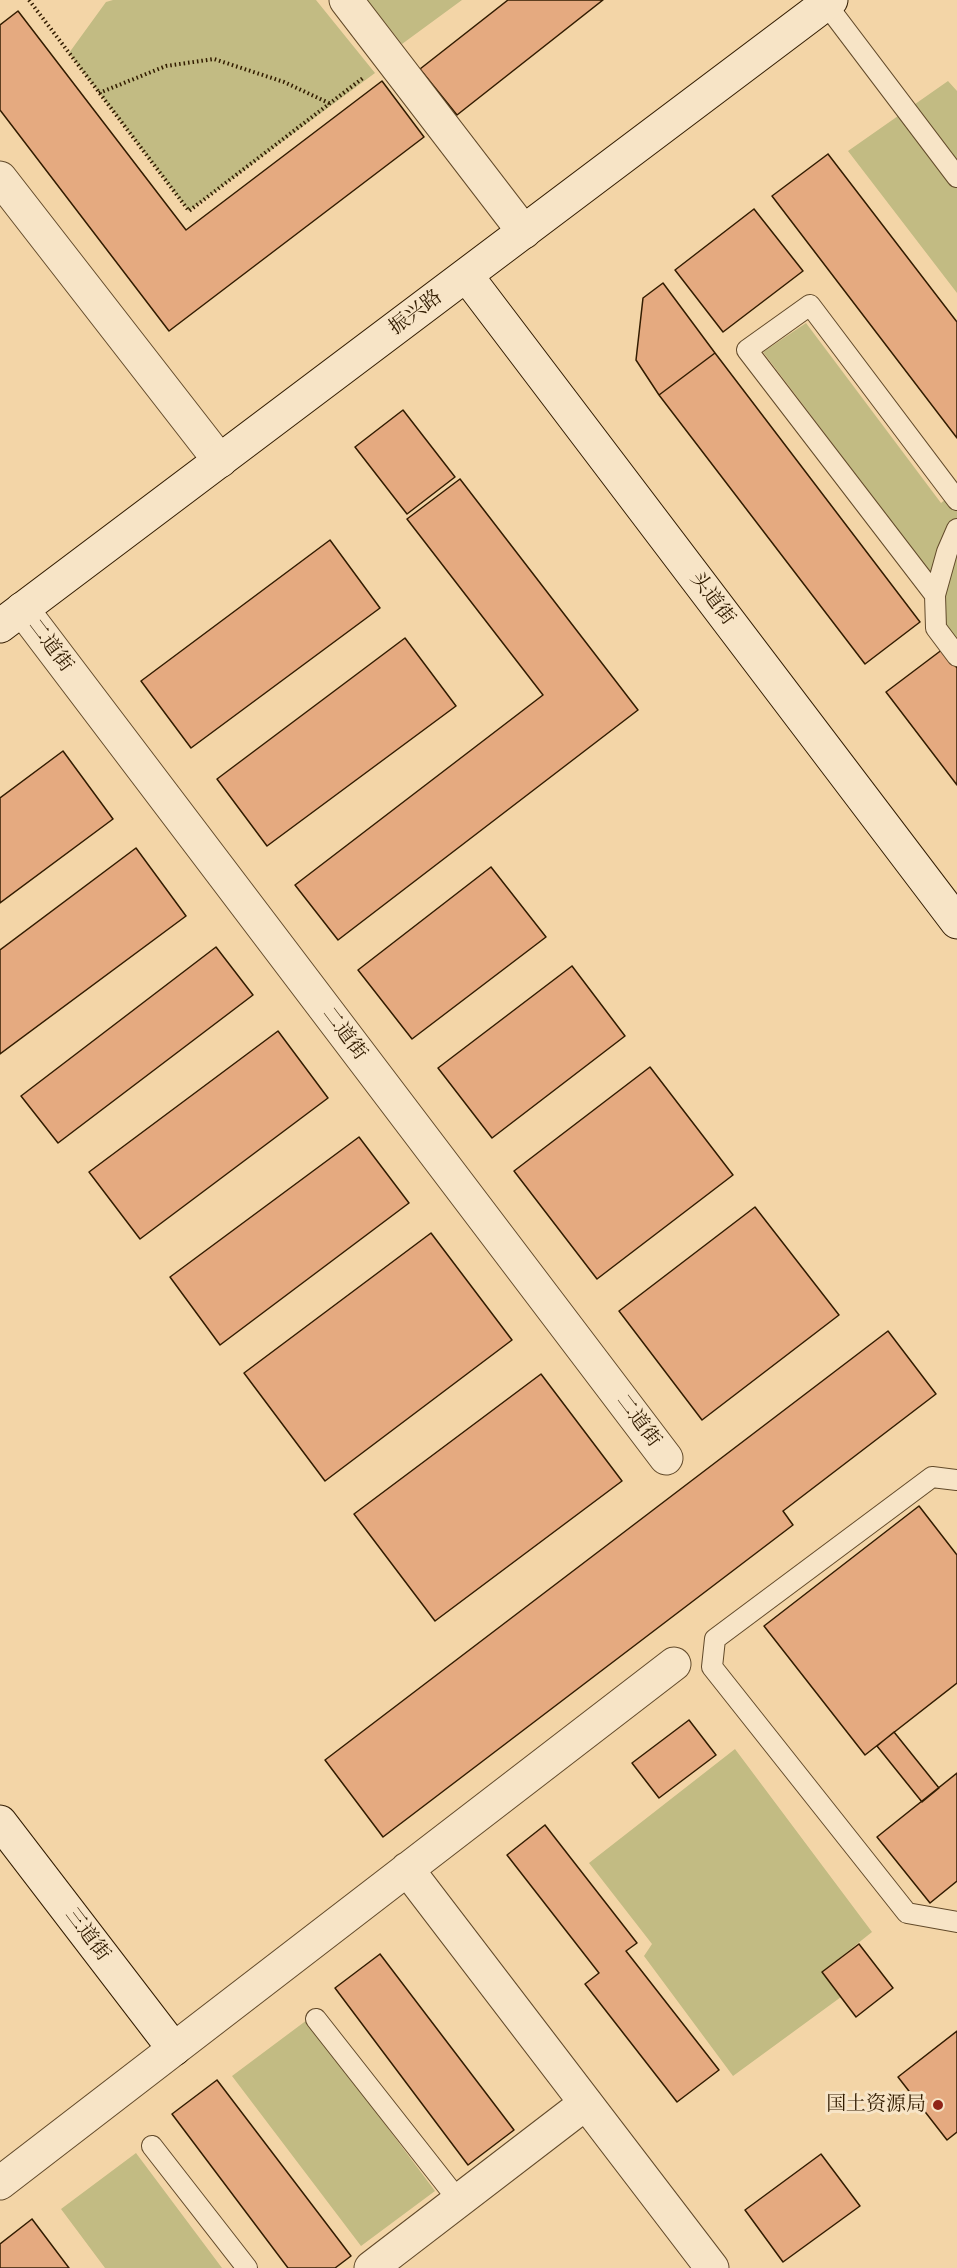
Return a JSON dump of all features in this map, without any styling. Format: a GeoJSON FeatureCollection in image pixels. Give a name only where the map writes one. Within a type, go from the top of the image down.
{"type":"FeatureCollection","features":[{"type":"Feature","properties":{"kind":"street"},"geometry":{"type":"LineString","coordinates":[[346,0],[524,232]]}},
{"type":"Feature","properties":{"kind":"street","name":"振兴路"},"geometry":{"type":"LineString","coordinates":[[11,618],[829,2]]}},
{"type":"Feature","properties":{"kind":"street"},"geometry":{"type":"LineString","coordinates":[[0,178],[220,461]]}},
{"type":"Feature","properties":{"kind":"street","name":"头道街"},"geometry":{"type":"LineString","coordinates":[[466,275],[957,922]]}},
{"type":"Feature","properties":{"kind":"street","name":"二道街"},"geometry":{"type":"LineString","coordinates":[[11,618],[666,1458]]}},
{"type":"Feature","properties":{"kind":"street"},"geometry":{"type":"LineString","coordinates":[[0,2183],[674,1664]]}},
{"type":"Feature","properties":{"kind":"street","name":"三道街"},"geometry":{"type":"LineString","coordinates":[[0,1822],[174,2049]]}},
{"type":"Feature","properties":{"kind":"street"},"geometry":{"type":"LineString","coordinates":[[407,1869],[712,2268]]}},
{"type":"Feature","properties":{"kind":"street"},"geometry":{"type":"LineString","coordinates":[[371,2268],[586,2103]]}},
{"type":"Feature","properties":{"kind":"lane"},"geometry":{"type":"LineString","coordinates":[[829,2],[957,177]]}},
{"type":"Feature","properties":{"kind":"lane"},"geometry":{"type":"LineString","coordinates":[[935,595],[747,350],[810,305],[957,500]]}},
{"type":"Feature","properties":{"kind":"lane"},"geometry":{"type":"LineString","coordinates":[[957,529],[947,552],[935,595],[936,628],[957,656]]}},
{"type":"Feature","properties":{"kind":"lane"},"geometry":{"type":"LineString","coordinates":[[957,1480],[932,1477],[716,1639],[712,1667],[907,1912],[957,1922]]}},
{"type":"Feature","properties":{"kind":"lane"},"geometry":{"type":"LineString","coordinates":[[316,2019],[459,2200]]}},
{"type":"Feature","properties":{"kind":"lane"},"geometry":{"type":"LineString","coordinates":[[153,2146],[247,2268]]}},
{"type":"Feature","properties":{"kind":"path"},"geometry":{"type":"LineString","coordinates":[[28,0],[189,212],[390,58]]}},
{"type":"Feature","properties":{"kind":"path"},"geometry":{"type":"LineString","coordinates":[[99,93],[166,66],[214,59],[284,82],[330,104]]}},
{"type":"Feature","properties":{"kind":"shaded area"},"geometry":{"type":"Polygon","coordinates":[[[113,0],[316,0],[375,73],[189,211],[69,53],[106,2],[113,0]]]}},
{"type":"Feature","properties":{"kind":"shaded area"},"geometry":{"type":"Polygon","coordinates":[[[367,0],[462,0],[402,44],[367,0]]]}},
{"type":"Feature","properties":{"kind":"shaded area"},"geometry":{"type":"Polygon","coordinates":[[[948,81],[957,91],[957,293],[848,151],[948,81]]]}},
{"type":"Feature","properties":{"kind":"shaded area"},"geometry":{"type":"Polygon","coordinates":[[[806,323],[941,503],[957,490],[957,642],[948,631],[929,571],[763,352],[806,323]]]}},
{"type":"Feature","properties":{"kind":"shaded area"},"geometry":{"type":"Polygon","coordinates":[[[735,1749],[872,1932],[822,1972],[841,1997],[733,2076],[644,1956],[652,1944],[589,1863],[735,1749]]]}},
{"type":"Feature","properties":{"kind":"shaded area"},"geometry":{"type":"Polygon","coordinates":[[[307,2020],[435,2191],[361,2246],[232,2076],[307,2020]]]}},
{"type":"Feature","properties":{"kind":"shaded area"},"geometry":{"type":"Polygon","coordinates":[[[136,2153],[222,2268],[105,2268],[61,2209],[136,2153]]]}},
{"type":"Feature","properties":{"kind":"building"},"geometry":{"type":"Polygon","coordinates":[[[508,0],[603,0],[457,115],[420,69],[508,0]]]}},
{"type":"Feature","properties":{"kind":"building"},"geometry":{"type":"Polygon","coordinates":[[[18,11],[186,230],[382,81],[424,137],[169,331],[0,110],[0,25],[18,11]]]}},
{"type":"Feature","properties":{"kind":"building"},"geometry":{"type":"Polygon","coordinates":[[[828,154],[957,322],[957,438],[772,196],[828,154]]]}},
{"type":"Feature","properties":{"kind":"building"},"geometry":{"type":"Polygon","coordinates":[[[754,209],[803,271],[723,332],[675,270],[754,209]]]}},
{"type":"Feature","properties":{"kind":"building"},"geometry":{"type":"Polygon","coordinates":[[[663,283],[715,353],[659,395],[636,360],[643,298],[663,283]]]}},
{"type":"Feature","properties":{"kind":"building"},"geometry":{"type":"Polygon","coordinates":[[[715,353],[920,622],[865,664],[659,395],[715,353]]]}},
{"type":"Feature","properties":{"kind":"building"},"geometry":{"type":"Polygon","coordinates":[[[403,410],[455,477],[407,514],[355,447],[403,410]]]}},
{"type":"Feature","properties":{"kind":"building"},"geometry":{"type":"Polygon","coordinates":[[[460,479],[638,710],[338,940],[295,885],[543,695],[407,519],[460,479]]]}},
{"type":"Feature","properties":{"kind":"building"},"geometry":{"type":"Polygon","coordinates":[[[330,540],[380,608],[191,748],[141,681],[330,540]]]}},
{"type":"Feature","properties":{"kind":"building"},"geometry":{"type":"Polygon","coordinates":[[[405,638],[456,706],[267,846],[217,779],[405,638]]]}},
{"type":"Feature","properties":{"kind":"building"},"geometry":{"type":"Polygon","coordinates":[[[943,649],[957,668],[957,785],[886,692],[943,649]]]}},
{"type":"Feature","properties":{"kind":"building"},"geometry":{"type":"Polygon","coordinates":[[[63,751],[113,819],[0,903],[0,798],[63,751]]]}},
{"type":"Feature","properties":{"kind":"building"},"geometry":{"type":"Polygon","coordinates":[[[136,848],[186,916],[0,1054],[0,950],[136,848]]]}},
{"type":"Feature","properties":{"kind":"building"},"geometry":{"type":"Polygon","coordinates":[[[491,867],[546,937],[412,1039],[358,970],[491,867]]]}},
{"type":"Feature","properties":{"kind":"building"},"geometry":{"type":"Polygon","coordinates":[[[216,947],[253,995],[58,1143],[21,1096],[216,947]]]}},
{"type":"Feature","properties":{"kind":"building"},"geometry":{"type":"Polygon","coordinates":[[[572,966],[625,1036],[492,1138],[438,1068],[572,966]]]}},
{"type":"Feature","properties":{"kind":"building"},"geometry":{"type":"Polygon","coordinates":[[[278,1031],[328,1098],[140,1239],[89,1172],[278,1031]]]}},
{"type":"Feature","properties":{"kind":"building"},"geometry":{"type":"Polygon","coordinates":[[[650,1067],[733,1175],[597,1279],[514,1171],[650,1067]]]}},
{"type":"Feature","properties":{"kind":"building"},"geometry":{"type":"Polygon","coordinates":[[[359,1137],[409,1203],[220,1345],[170,1277],[359,1137]]]}},
{"type":"Feature","properties":{"kind":"building"},"geometry":{"type":"Polygon","coordinates":[[[755,1207],[839,1315],[702,1420],[619,1311],[755,1207]]]}},
{"type":"Feature","properties":{"kind":"building"},"geometry":{"type":"Polygon","coordinates":[[[431,1233],[512,1340],[325,1481],[244,1373],[431,1233]]]}},
{"type":"Feature","properties":{"kind":"building"},"geometry":{"type":"Polygon","coordinates":[[[888,1331],[936,1394],[783,1511],[793,1525],[383,1837],[325,1760],[888,1331]]]}},
{"type":"Feature","properties":{"kind":"building"},"geometry":{"type":"Polygon","coordinates":[[[541,1374],[622,1481],[435,1621],[354,1514],[541,1374]]]}},
{"type":"Feature","properties":{"kind":"building"},"geometry":{"type":"Polygon","coordinates":[[[919,1506],[957,1555],[957,1683],[865,1755],[764,1626],[919,1506]]]}},
{"type":"Feature","properties":{"kind":"building"},"geometry":{"type":"Polygon","coordinates":[[[689,1720],[716,1755],[659,1798],[632,1763],[689,1720]]]}},
{"type":"Feature","properties":{"kind":"building"},"geometry":{"type":"Polygon","coordinates":[[[894,1732],[939,1788],[922,1802],[877,1746],[894,1732]]]}},
{"type":"Feature","properties":{"kind":"building"},"geometry":{"type":"Polygon","coordinates":[[[957,1773],[957,1881],[930,1903],[877,1837],[957,1773]]]}},
{"type":"Feature","properties":{"kind":"building"},"geometry":{"type":"Polygon","coordinates":[[[545,1825],[637,1943],[626,1951],[719,2070],[677,2102],[585,1984],[599,1973],[507,1855],[545,1825]]]}},
{"type":"Feature","properties":{"kind":"building"},"geometry":{"type":"Polygon","coordinates":[[[859,1944],[893,1988],[856,2017],[822,1972],[859,1944]]]}},
{"type":"Feature","properties":{"kind":"building"},"geometry":{"type":"Polygon","coordinates":[[[380,1954],[514,2130],[468,2165],[335,1988],[380,1954]]]}},
{"type":"Feature","properties":{"kind":"building","name":"国土资源局"},"geometry":{"type":"Polygon","coordinates":[[[957,2031],[957,2132],[947,2140],[898,2077],[957,2031]]]}},
{"type":"Feature","properties":{"kind":"building"},"geometry":{"type":"Polygon","coordinates":[[[217,2080],[351,2256],[335,2268],[288,2268],[172,2114],[217,2080]]]}},
{"type":"Feature","properties":{"kind":"building"},"geometry":{"type":"Polygon","coordinates":[[[821,2154],[860,2206],[783,2262],[745,2210],[821,2154]]]}},
{"type":"Feature","properties":{"kind":"building"},"geometry":{"type":"Polygon","coordinates":[[[32,2219],[69,2268],[0,2268],[0,2244],[32,2219]]]}},
{"type":"Feature","properties":{"kind":"place","name":"国土资源局"},"geometry":{"type":"Point","coordinates":[938,2105]}}]}
